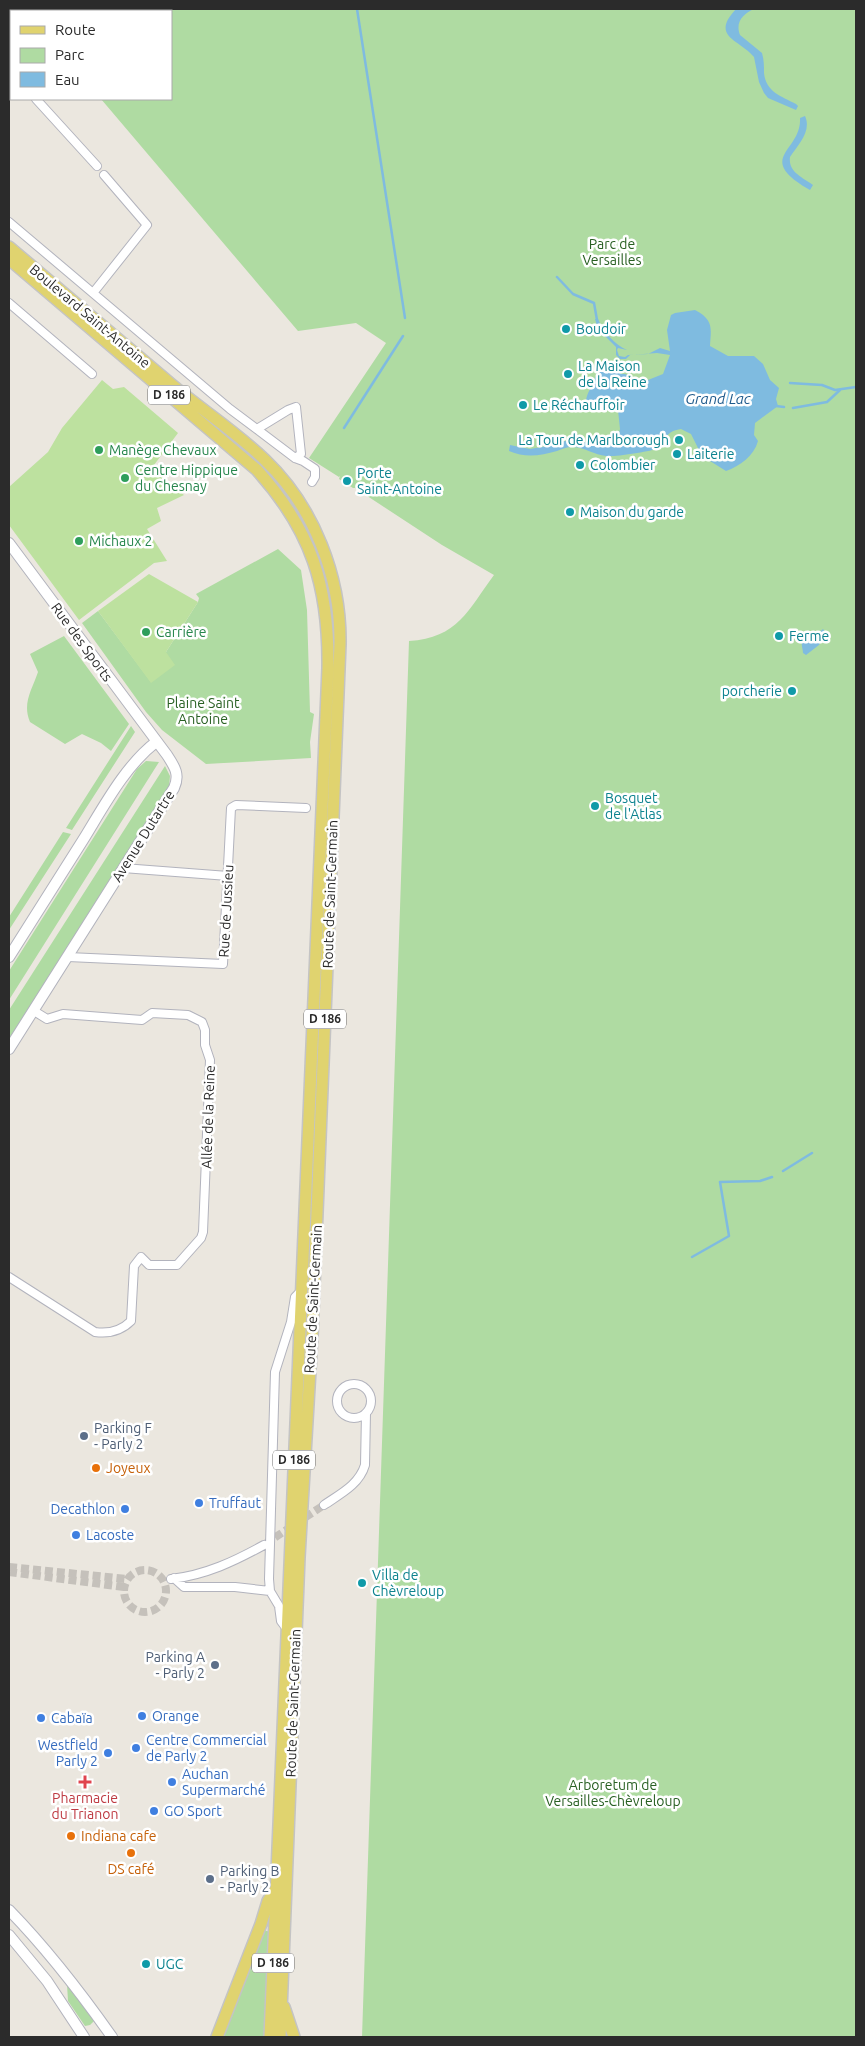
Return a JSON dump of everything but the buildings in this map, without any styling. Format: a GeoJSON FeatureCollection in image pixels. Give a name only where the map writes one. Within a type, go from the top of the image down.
{"type":"FeatureCollection","features":[{"type":"Feature","properties":{"kind":"main road","name":"Boulevard Saint-Antoine"},"geometry":{"type":"LineString","coordinates":[[9,247],[166,380],[265,460],[298,500],[314,529],[328,562]]}},
{"type":"Feature","properties":{"kind":"main road","name":"Boulevard Saint-Antoine"},"geometry":{"type":"LineString","coordinates":[[9,259],[258,470],[286,506],[308,547]]}},
{"type":"Feature","properties":{"kind":"main road","name":"Rue des Sports"},"geometry":{"type":"LineString","coordinates":[[9,543],[156,742]]}},
{"type":"Feature","properties":{"kind":"main road","name":"Route de Saint-Germain"},"geometry":{"type":"LineString","coordinates":[[276,1890],[328,668],[326,605],[308,547]]}},
{"type":"Feature","properties":{"kind":"main road","name":"Route de Saint-Germain"},"geometry":{"type":"LineString","coordinates":[[280,2037],[299,1557],[313,1316],[340,644],[338,603],[328,562]]}},
{"type":"Feature","properties":{"kind":"main road","name":"Avenue Dutartre"},"geometry":{"type":"LineString","coordinates":[[9,1049],[176,783],[174,765],[156,742]]}},
{"type":"Feature","properties":{"kind":"main road"},"geometry":{"type":"LineString","coordinates":[[9,957],[90,826],[138,758],[156,742]]}},
{"type":"Feature","properties":{"kind":"main road"},"geometry":{"type":"LineString","coordinates":[[216,2037],[261,1924],[268,1900],[276,1890]]}},
{"type":"Feature","properties":{"kind":"main road","name":"D 186"},"geometry":{"type":"LineString","coordinates":[[270,2037],[276,1890]]}},
{"type":"Feature","properties":{"kind":"main road"},"geometry":{"type":"LineString","coordinates":[[9,1910],[47,1952],[112,2037]]}},
{"type":"Feature","properties":{"kind":"main road"},"geometry":{"type":"LineString","coordinates":[[9,1935],[47,1981],[81,2033]]}},
{"type":"Feature","properties":{"kind":"main road"},"geometry":{"type":"LineString","coordinates":[[281,2004],[286,2008],[294,2037]]}},
{"type":"Feature","properties":{"kind":"street"},"geometry":{"type":"LineString","coordinates":[[37,100],[97,166]]}},
{"type":"Feature","properties":{"kind":"street"},"geometry":{"type":"LineString","coordinates":[[92,293],[147,225],[104,175]]}},
{"type":"Feature","properties":{"kind":"street","name":"Boulevard Saint-Antoine"},"geometry":{"type":"LineString","coordinates":[[9,222],[230,409],[295,458],[315,469],[315,477],[312,482]]}},
{"type":"Feature","properties":{"kind":"street"},"geometry":{"type":"LineString","coordinates":[[9,303],[92,374]]}},
{"type":"Feature","properties":{"kind":"street"},"geometry":{"type":"LineString","coordinates":[[257,429],[296,407],[301,454],[295,458]]}},
{"type":"Feature","properties":{"kind":"street","name":"Rue de Jussieu"},"geometry":{"type":"LineString","coordinates":[[68,956],[223,964],[231,808],[236,805],[306,808]]}},
{"type":"Feature","properties":{"kind":"street"},"geometry":{"type":"LineString","coordinates":[[123,868],[228,876]]}},
{"type":"Feature","properties":{"kind":"street","name":"Allée de la Reine"},"geometry":{"type":"LineString","coordinates":[[9,1277],[95,1332],[106,1334],[124,1328],[131,1321],[134,1266],[141,1257],[149,1265],[177,1266],[201,1238],[203,1232],[210,1060],[205,1045],[205,1030],[202,1022],[188,1015],[152,1012],[142,1020],[63,1014],[47,1019],[34,1011]]}},
{"type":"Feature","properties":{"kind":"street"},"geometry":{"type":"LineString","coordinates":[[287,1629],[281,1621],[279,1606],[270,1591],[270,1504],[275,1372],[291,1322],[295,1298],[302,1290]]}},
{"type":"Feature","properties":{"kind":"street"},"geometry":{"type":"LineString","coordinates":[[324,1505],[349,1488],[361,1475],[365,1465],[364,1431],[366,1413],[370,1405],[368,1392],[360,1386],[351,1385],[341,1390],[337,1400],[342,1413],[351,1418],[364,1431]]}},
{"type":"Feature","properties":{"kind":"street"},"geometry":{"type":"LineString","coordinates":[[351,1418],[366,1413]]}},
{"type":"Feature","properties":{"kind":"street"},"geometry":{"type":"LineString","coordinates":[[264,1545],[225,1565],[203,1573],[173,1579],[184,1587],[270,1591]]}},
{"type":"Feature","properties":{"kind":"green space","name":"Arboretum de Versailles-Chèvreloup"},"geometry":{"type":"Polygon","coordinates":[[[856,9],[856,2037],[362,2037],[409,641],[426,639],[451,628],[469,610],[494,575],[442,545],[339,479],[340,476],[309,458],[386,343],[356,323],[298,331],[102,100],[172,100],[172,10],[26,10],[856,9]]]}},
{"type":"Feature","properties":{"kind":"green space"},"geometry":{"type":"Polygon","coordinates":[[[102,380],[113,389],[124,387],[178,433],[151,469],[184,495],[157,508],[161,521],[147,529],[167,561],[154,563],[79,620],[9,525],[9,487],[48,452],[62,428],[102,380]]]}},
{"type":"Feature","properties":{"kind":"green space","name":"Plaine Saint Antoine"},"geometry":{"type":"Polygon","coordinates":[[[278,549],[301,570],[307,610],[310,712],[314,714],[310,742],[311,758],[206,764],[162,730],[146,712],[82,623],[98,611],[151,682],[166,652],[198,602],[199,598],[196,594],[278,549]]]}},
{"type":"Feature","properties":{"kind":"green space","name":"Carrière"},"geometry":{"type":"Polygon","coordinates":[[[149,574],[198,602],[166,652],[175,665],[151,683],[98,611],[149,574]]]}},
{"type":"Feature","properties":{"kind":"green space"},"geometry":{"type":"Polygon","coordinates":[[[64,636],[129,724],[111,751],[101,743],[82,734],[65,744],[30,722],[27,703],[38,672],[30,654],[64,636]]]}},
{"type":"Feature","properties":{"kind":"green space"},"geometry":{"type":"Polygon","coordinates":[[[131,726],[135,732],[72,830],[66,828],[131,726]]]}},
{"type":"Feature","properties":{"kind":"green space"},"geometry":{"type":"Polygon","coordinates":[[[146,761],[159,762],[9,1000],[9,971],[137,769],[146,761]]]}},
{"type":"Feature","properties":{"kind":"green space"},"geometry":{"type":"Polygon","coordinates":[[[165,766],[170,776],[169,787],[9,1040],[9,1010],[165,766]]]}},
{"type":"Feature","properties":{"kind":"green space"},"geometry":{"type":"Polygon","coordinates":[[[63,832],[71,834],[9,930],[9,917],[63,832]]]}},
{"type":"Feature","properties":{"kind":"green space"},"geometry":{"type":"Polygon","coordinates":[[[263,1930],[271,1932],[264,2037],[223,2037],[263,1930]]]}},
{"type":"Feature","properties":{"kind":"green space"},"geometry":{"type":"Polygon","coordinates":[[[67,1984],[95,2020],[90,2025],[85,2026],[68,2001],[67,1984]]]}},
{"type":"Feature","properties":{"kind":"water"},"geometry":{"type":"Polygon","coordinates":[[[736,9],[754,9],[746,13],[739,22],[740,35],[762,53],[765,79],[768,85],[775,93],[796,104],[798,106],[796,110],[768,98],[759,82],[754,57],[726,32],[729,18],[736,9]]]}},
{"type":"Feature","properties":{"kind":"water"},"geometry":{"type":"Polygon","coordinates":[[[805,116],[807,127],[800,143],[790,157],[790,162],[791,167],[797,174],[813,185],[810,190],[793,179],[785,170],[782,162],[784,154],[799,130],[800,118],[805,116]]]}},
{"type":"Feature","properties":{"kind":"water","name":"Grand Lac"},"geometry":{"type":"Polygon","coordinates":[[[695,310],[706,317],[710,325],[710,346],[728,356],[754,356],[763,364],[770,380],[779,388],[776,399],[778,406],[755,423],[754,435],[758,441],[746,460],[726,471],[702,456],[691,434],[681,429],[670,433],[662,445],[656,449],[623,455],[606,456],[572,447],[533,456],[509,451],[510,445],[530,449],[569,440],[601,445],[617,441],[620,429],[618,410],[606,406],[592,412],[586,401],[588,394],[599,369],[607,365],[613,367],[621,374],[643,382],[663,374],[670,355],[649,354],[660,348],[670,351],[667,330],[671,315],[695,310]]]}},
{"type":"Feature","properties":{"kind":"water"},"geometry":{"type":"Polygon","coordinates":[[[595,319],[598,319],[606,333],[614,341],[627,350],[618,348],[619,356],[625,357],[630,355],[626,359],[620,359],[616,355],[616,347],[598,329],[595,319]]]}},
{"type":"Feature","properties":{"kind":"water"},"geometry":{"type":"Polygon","coordinates":[[[823,629],[825,632],[819,645],[806,655],[803,653],[802,641],[805,635],[823,629]]]}},
{"type":"Feature","properties":{"kind":"waterway"},"geometry":{"type":"LineString","coordinates":[[357,9],[405,318]]}},
{"type":"Feature","properties":{"kind":"waterway"},"geometry":{"type":"LineString","coordinates":[[557,277],[573,294],[594,303],[597,320]]}},
{"type":"Feature","properties":{"kind":"waterway"},"geometry":{"type":"LineString","coordinates":[[344,428],[403,336]]}},
{"type":"Feature","properties":{"kind":"waterway"},"geometry":{"type":"LineString","coordinates":[[790,383],[822,385],[835,390],[856,387]]}},
{"type":"Feature","properties":{"kind":"waterway"},"geometry":{"type":"LineString","coordinates":[[793,408],[827,402],[840,390]]}},
{"type":"Feature","properties":{"kind":"waterway"},"geometry":{"type":"LineString","coordinates":[[776,406],[784,407]]}},
{"type":"Feature","properties":{"kind":"waterway"},"geometry":{"type":"LineString","coordinates":[[783,1171],[812,1153]]}},
{"type":"Feature","properties":{"kind":"waterway"},"geometry":{"type":"LineString","coordinates":[[692,1257],[729,1236],[720,1182],[760,1181],[772,1177]]}},
{"type":"Feature","properties":{"kind":"tunnel"},"geometry":{"type":"LineString","coordinates":[[265,1544],[324,1505]]}},
{"type":"Feature","properties":{"kind":"tunnel"},"geometry":{"type":"LineString","coordinates":[[9,1567],[127,1579]]}},
{"type":"Feature","properties":{"kind":"tunnel"},"geometry":{"type":"LineString","coordinates":[[145,1570],[160,1576],[166,1591],[160,1606],[145,1612],[130,1606],[124,1591],[130,1576],[145,1570]]}},
{"type":"Feature","properties":{"kind":"tunnel"},"geometry":{"type":"LineString","coordinates":[[9,1572],[124,1587]]}},
{"type":"Feature","properties":{"kind":"place","name":"Boudoir"},"geometry":{"type":"Point","coordinates":[566,329]}},
{"type":"Feature","properties":{"kind":"place","name":"La Maison de la Reine"},"geometry":{"type":"Point","coordinates":[568,374]}},
{"type":"Feature","properties":{"kind":"place","name":"Le Réchauffoir"},"geometry":{"type":"Point","coordinates":[523,405]}},
{"type":"Feature","properties":{"kind":"place","name":"La Tour de Marlborough"},"geometry":{"type":"Point","coordinates":[679,440]}},
{"type":"Feature","properties":{"kind":"place","name":"Manège Chevaux"},"geometry":{"type":"Point","coordinates":[99,450]}},
{"type":"Feature","properties":{"kind":"place","name":"Laiterie"},"geometry":{"type":"Point","coordinates":[677,454]}},
{"type":"Feature","properties":{"kind":"place","name":"Colombier"},"geometry":{"type":"Point","coordinates":[580,465]}},
{"type":"Feature","properties":{"kind":"place","name":"Centre Hippique du Chesnay"},"geometry":{"type":"Point","coordinates":[125,478]}},
{"type":"Feature","properties":{"kind":"place","name":"Porte Saint-Antoine"},"geometry":{"type":"Point","coordinates":[347,481]}},
{"type":"Feature","properties":{"kind":"place","name":"Maison du garde"},"geometry":{"type":"Point","coordinates":[570,512]}},
{"type":"Feature","properties":{"kind":"place","name":"Michaux 2"},"geometry":{"type":"Point","coordinates":[79,541]}},
{"type":"Feature","properties":{"kind":"place","name":"Carrière"},"geometry":{"type":"Point","coordinates":[146,632]}},
{"type":"Feature","properties":{"kind":"place","name":"Ferme"},"geometry":{"type":"Point","coordinates":[779,636]}},
{"type":"Feature","properties":{"kind":"place","name":"porcherie"},"geometry":{"type":"Point","coordinates":[792,691]}},
{"type":"Feature","properties":{"kind":"place","name":"Bosquet de l'Atlas"},"geometry":{"type":"Point","coordinates":[595,806]}},
{"type":"Feature","properties":{"kind":"place","name":"Parking F - Parly 2"},"geometry":{"type":"Point","coordinates":[84,1436]}},
{"type":"Feature","properties":{"kind":"place","name":"Joyeux"},"geometry":{"type":"Point","coordinates":[96,1468]}},
{"type":"Feature","properties":{"kind":"place","name":"Truffaut"},"geometry":{"type":"Point","coordinates":[199,1503]}},
{"type":"Feature","properties":{"kind":"place","name":"Decathlon"},"geometry":{"type":"Point","coordinates":[125,1509]}},
{"type":"Feature","properties":{"kind":"place","name":"Lacoste"},"geometry":{"type":"Point","coordinates":[76,1535]}},
{"type":"Feature","properties":{"kind":"place","name":"Villa de Chèvreloup"},"geometry":{"type":"Point","coordinates":[362,1583]}},
{"type":"Feature","properties":{"kind":"place","name":"Parking A - Parly 2"},"geometry":{"type":"Point","coordinates":[215,1665]}},
{"type":"Feature","properties":{"kind":"place","name":"Orange"},"geometry":{"type":"Point","coordinates":[142,1716]}},
{"type":"Feature","properties":{"kind":"place","name":"Cabaïa"},"geometry":{"type":"Point","coordinates":[41,1718]}},
{"type":"Feature","properties":{"kind":"place","name":"Centre Commercial de Parly 2"},"geometry":{"type":"Point","coordinates":[136,1748]}},
{"type":"Feature","properties":{"kind":"place","name":"Westfield Parly 2"},"geometry":{"type":"Point","coordinates":[108,1753]}},
{"type":"Feature","properties":{"kind":"place","name":"Pharmacie du Trianon"},"geometry":{"type":"Point","coordinates":[85,1782]}},
{"type":"Feature","properties":{"kind":"place","name":"Auchan Supermarché"},"geometry":{"type":"Point","coordinates":[172,1782]}},
{"type":"Feature","properties":{"kind":"place","name":"GO Sport"},"geometry":{"type":"Point","coordinates":[154,1811]}},
{"type":"Feature","properties":{"kind":"place","name":"Indiana cafe"},"geometry":{"type":"Point","coordinates":[71,1836]}},
{"type":"Feature","properties":{"kind":"place","name":"DS café"},"geometry":{"type":"Point","coordinates":[131,1853]}},
{"type":"Feature","properties":{"kind":"place","name":"Parking B - Parly 2"},"geometry":{"type":"Point","coordinates":[210,1879]}},
{"type":"Feature","properties":{"kind":"place","name":"UGC"},"geometry":{"type":"Point","coordinates":[146,1964]}},
{"type":"Feature","properties":{"kind":"park label","name":"Parc de Versailles"},"geometry":{"type":"Point","coordinates":[612,252]}}]}
